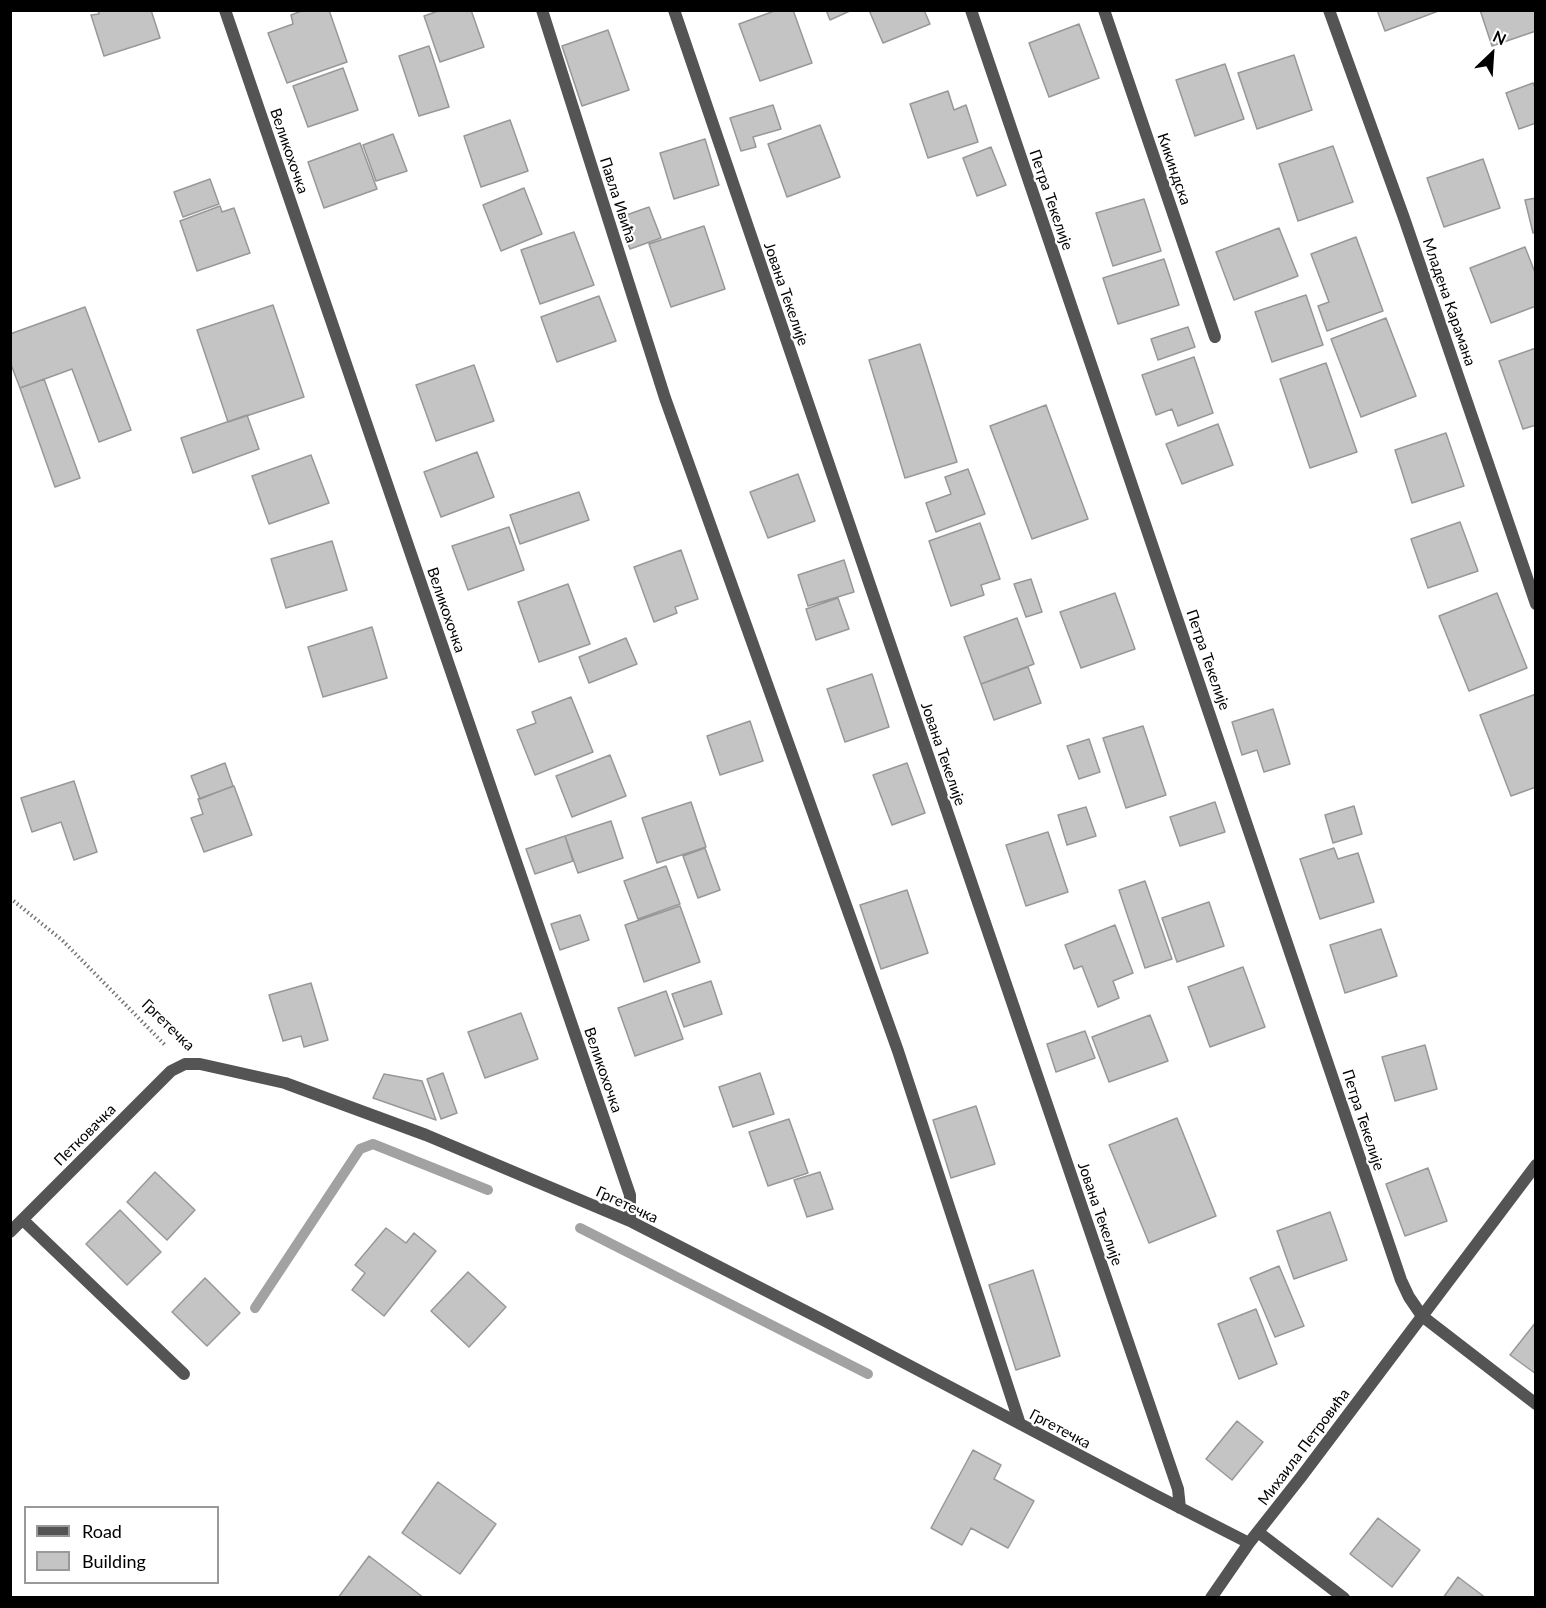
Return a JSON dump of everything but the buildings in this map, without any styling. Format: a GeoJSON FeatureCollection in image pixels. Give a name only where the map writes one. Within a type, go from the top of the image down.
{"type":"FeatureCollection","features":[{"type":"Feature","properties":{"kind":"street","name":"Великохочка"},"geometry":{"type":"LineString","coordinates":[[225,10],[630,1195],[630,1221]]}},
{"type":"Feature","properties":{"kind":"street","name":"Павла Ивића"},"geometry":{"type":"LineString","coordinates":[[542,10],[665,398],[898,1051],[1020,1424]]}},
{"type":"Feature","properties":{"kind":"street","name":"Јована Текелије"},"geometry":{"type":"LineString","coordinates":[[674,10],[1178,1489],[1180,1508]]}},
{"type":"Feature","properties":{"kind":"street","name":"Петра Текелије"},"geometry":{"type":"LineString","coordinates":[[971,10],[1401,1280],[1409,1298],[1422,1316]]}},
{"type":"Feature","properties":{"kind":"street","name":"Кикиндска"},"geometry":{"type":"LineString","coordinates":[[1104,10],[1215,337]]}},
{"type":"Feature","properties":{"kind":"street","name":"Младена Карамана"},"geometry":{"type":"LineString","coordinates":[[1329,10],[1404,218],[1536,604]]}},
{"type":"Feature","properties":{"kind":"street","name":"Гргетечка"},"geometry":{"type":"LineString","coordinates":[[185,1064],[200,1064],[285,1083],[426,1135],[630,1221],[1249,1543]]}},
{"type":"Feature","properties":{"kind":"street","name":"Петковачка"},"geometry":{"type":"LineString","coordinates":[[10,1232],[155,1086],[171,1071],[185,1064]]}},
{"type":"Feature","properties":{"kind":"street","name":"Михаила Петровића"},"geometry":{"type":"LineString","coordinates":[[1211,1598],[1249,1543],[1536,1165]]}},
{"type":"Feature","properties":{"kind":"street"},"geometry":{"type":"LineString","coordinates":[[23,1221],[184,1374]]}},
{"type":"Feature","properties":{"kind":"street"},"geometry":{"type":"LineString","coordinates":[[1422,1316],[1536,1404]]}},
{"type":"Feature","properties":{"kind":"street"},"geometry":{"type":"LineString","coordinates":[[1258,1532],[1344,1598]]}},
{"type":"Feature","properties":{"kind":"path","name":"Гргетечка"},"geometry":{"type":"LineString","coordinates":[[10,898],[62,940],[185,1064]]}},
{"type":"Feature","properties":{"kind":"waterway"},"geometry":{"type":"LineString","coordinates":[[255,1308],[360,1149],[373,1144],[488,1190]]}},
{"type":"Feature","properties":{"kind":"waterway"},"geometry":{"type":"LineString","coordinates":[[580,1228],[868,1374]]}}]}
